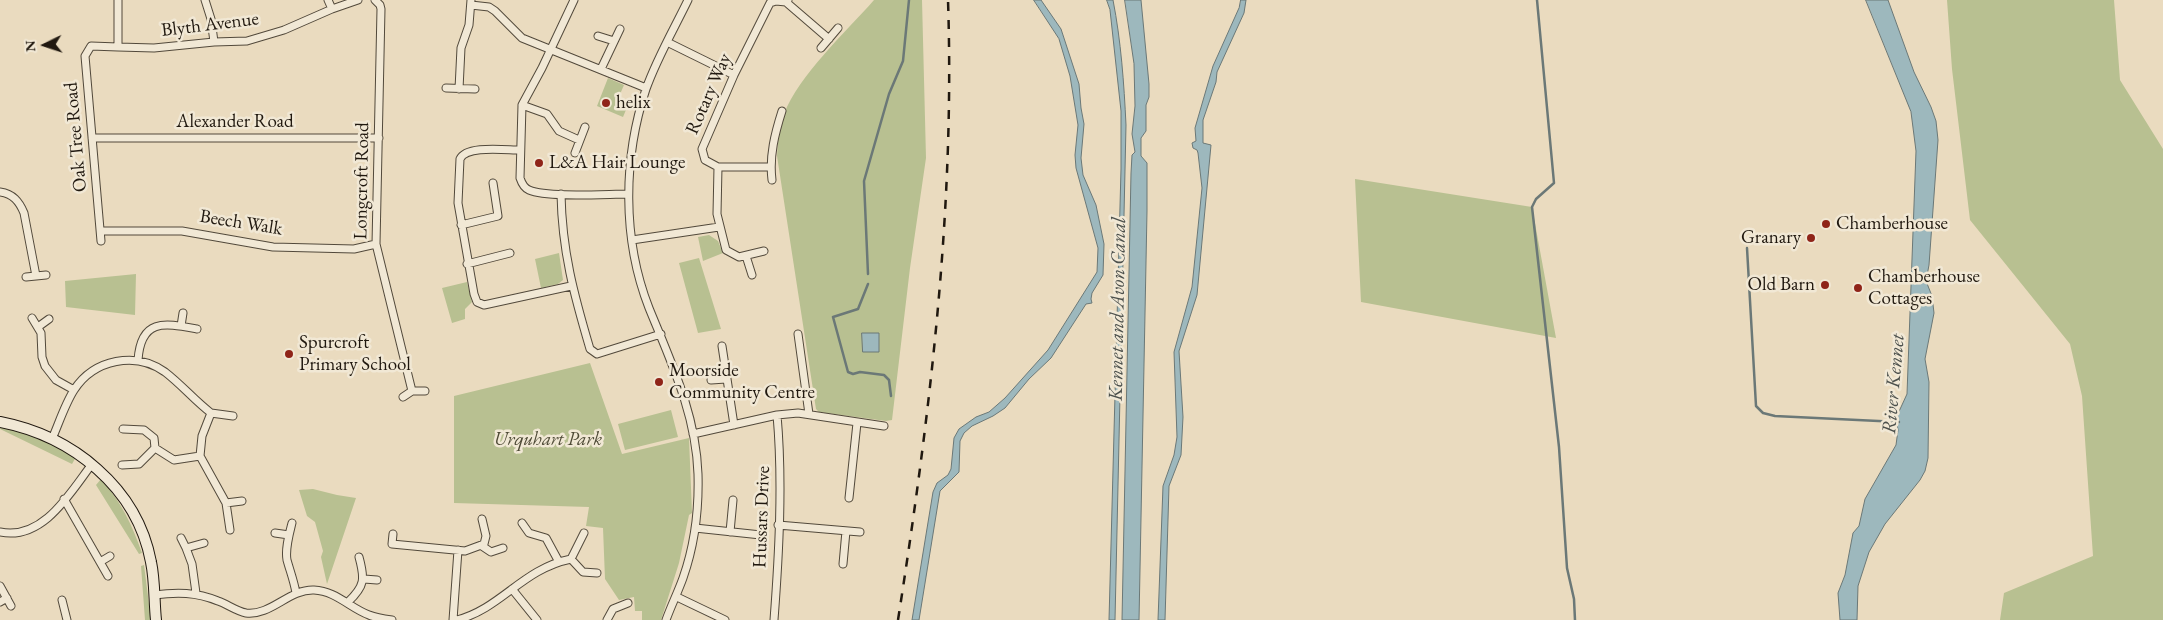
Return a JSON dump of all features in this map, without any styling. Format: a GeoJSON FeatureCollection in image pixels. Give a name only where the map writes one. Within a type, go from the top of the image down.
{"type":"FeatureCollection","features":[{"type":"Feature","properties":{"kind":"street"},"geometry":{"type":"LineString","coordinates":[[118,0],[118,47]]}},
{"type":"Feature","properties":{"kind":"street"},"geometry":{"type":"LineString","coordinates":[[206,0],[214,42]]}},
{"type":"Feature","properties":{"kind":"street"},"geometry":{"type":"LineString","coordinates":[[328,0],[332,10],[358,0]]}},
{"type":"Feature","properties":{"kind":"street","name":"Longcroft Road"},"geometry":{"type":"LineString","coordinates":[[375,0],[380,5],[381,10],[376,244],[412,391]]}},
{"type":"Feature","properties":{"kind":"street"},"geometry":{"type":"LineString","coordinates":[[574,0],[522,105],[519,172],[522,185],[531,191],[561,194],[628,194]]}},
{"type":"Feature","properties":{"kind":"street"},"geometry":{"type":"LineString","coordinates":[[666,620],[677,597],[689,559],[695,528],[698,473],[686,400],[642,286],[632,240],[628,194],[633,140],[646,88],[688,0]]}},
{"type":"Feature","properties":{"kind":"street","name":"Rotary Way"},"geometry":{"type":"LineString","coordinates":[[718,167],[705,160],[702,149],[734,75],[770,4],[776,1],[787,1]]}},
{"type":"Feature","properties":{"kind":"street"},"geometry":{"type":"LineString","coordinates":[[787,1],[829,39]]}},
{"type":"Feature","properties":{"kind":"street"},"geometry":{"type":"LineString","coordinates":[[459,89],[461,53],[469,25],[471,3],[489,7],[502,16],[522,38],[646,88]]}},
{"type":"Feature","properties":{"kind":"street","name":"Blyth Avenue"},"geometry":{"type":"LineString","coordinates":[[118,47],[154,48],[247,41],[284,30],[332,10]]}},
{"type":"Feature","properties":{"kind":"street"},"geometry":{"type":"LineString","coordinates":[[821,48],[838,28]]}},
{"type":"Feature","properties":{"kind":"street"},"geometry":{"type":"LineString","coordinates":[[602,70],[620,29]]}},
{"type":"Feature","properties":{"kind":"street"},"geometry":{"type":"LineString","coordinates":[[598,36],[614,41]]}},
{"type":"Feature","properties":{"kind":"street"},"geometry":{"type":"LineString","coordinates":[[667,42],[734,75]]}},
{"type":"Feature","properties":{"kind":"street","name":"Oak Tree Road"},"geometry":{"type":"LineString","coordinates":[[101,241],[86,53],[91,46],[118,47]]}},
{"type":"Feature","properties":{"kind":"street"},"geometry":{"type":"LineString","coordinates":[[446,88],[475,89]]}},
{"type":"Feature","properties":{"kind":"street"},"geometry":{"type":"LineString","coordinates":[[522,105],[548,114],[559,131],[580,140]]}},
{"type":"Feature","properties":{"kind":"street"},"geometry":{"type":"LineString","coordinates":[[772,180],[770,167],[775,132],[782,111]]}},
{"type":"Feature","properties":{"kind":"street"},"geometry":{"type":"LineString","coordinates":[[575,153],[585,127]]}},
{"type":"Feature","properties":{"kind":"street","name":"Alexander Road"},"geometry":{"type":"LineString","coordinates":[[92,138],[379,138]]}},
{"type":"Feature","properties":{"kind":"street"},"geometry":{"type":"LineString","coordinates":[[520,150],[469,150],[462,154],[460,159],[458,185],[461,226],[474,294],[480,304],[571,286]]}},
{"type":"Feature","properties":{"kind":"street"},"geometry":{"type":"LineString","coordinates":[[764,251],[746,256],[736,256],[726,250],[716,200],[718,167],[770,167]]}},
{"type":"Feature","properties":{"kind":"street"},"geometry":{"type":"LineString","coordinates":[[461,226],[498,216],[493,183]]}},
{"type":"Feature","properties":{"kind":"street"},"geometry":{"type":"LineString","coordinates":[[0,192],[14,197],[24,213],[36,276]]}},
{"type":"Feature","properties":{"kind":"street"},"geometry":{"type":"LineString","coordinates":[[561,194],[563,240],[571,286],[592,352],[597,354],[618,349],[661,334]]}},
{"type":"Feature","properties":{"kind":"street"},"geometry":{"type":"LineString","coordinates":[[632,240],[720,227]]}},
{"type":"Feature","properties":{"kind":"street","name":"Beech Walk"},"geometry":{"type":"LineString","coordinates":[[100,231],[182,231],[273,247],[354,249],[376,244]]}},
{"type":"Feature","properties":{"kind":"street"},"geometry":{"type":"LineString","coordinates":[[468,264],[510,253]]}},
{"type":"Feature","properties":{"kind":"street"},"geometry":{"type":"LineString","coordinates":[[746,256],[752,275]]}},
{"type":"Feature","properties":{"kind":"street"},"geometry":{"type":"LineString","coordinates":[[26,277],[46,275]]}},
{"type":"Feature","properties":{"kind":"street"},"geometry":{"type":"LineString","coordinates":[[181,326],[183,313]]}},
{"type":"Feature","properties":{"kind":"street"},"geometry":{"type":"LineString","coordinates":[[32,318],[41,334],[42,357],[45,366],[56,380],[74,390]]}},
{"type":"Feature","properties":{"kind":"street"},"geometry":{"type":"LineString","coordinates":[[38,327],[48,319]]}},
{"type":"Feature","properties":{"kind":"street"},"geometry":{"type":"LineString","coordinates":[[138,360],[142,339],[149,329],[168,324],[197,329]]}},
{"type":"Feature","properties":{"kind":"street"},"geometry":{"type":"LineString","coordinates":[[798,334],[809,414]]}},
{"type":"Feature","properties":{"kind":"street"},"geometry":{"type":"LineString","coordinates":[[722,346],[734,425]]}},
{"type":"Feature","properties":{"kind":"street"},"geometry":{"type":"LineString","coordinates":[[52,439],[74,390],[81,380],[106,364],[123,360],[138,360],[151,364],[166,373],[211,413],[233,416]]}},
{"type":"Feature","properties":{"kind":"street"},"geometry":{"type":"LineString","coordinates":[[711,380],[726,379]]}},
{"type":"Feature","properties":{"kind":"street"},"geometry":{"type":"LineString","coordinates":[[403,397],[412,391],[425,391]]}},
{"type":"Feature","properties":{"kind":"street"},"geometry":{"type":"LineString","coordinates":[[211,413],[202,436],[200,456],[226,504],[230,530]]}},
{"type":"Feature","properties":{"kind":"street"},"geometry":{"type":"LineString","coordinates":[[693,434],[777,415],[809,414],[817,418],[884,426]]}},
{"type":"Feature","properties":{"kind":"street","name":"Hussars Drive"},"geometry":{"type":"LineString","coordinates":[[774,620],[780,450],[777,415]]}},
{"type":"Feature","properties":{"kind":"street"},"geometry":{"type":"LineString","coordinates":[[0,422],[26,428],[71,448],[110,479],[138,524],[151,563],[156,620]]}},
{"type":"Feature","properties":{"kind":"street"},"geometry":{"type":"LineString","coordinates":[[849,498],[857,423]]}},
{"type":"Feature","properties":{"kind":"street"},"geometry":{"type":"LineString","coordinates":[[122,429],[144,430],[154,438],[155,448]]}},
{"type":"Feature","properties":{"kind":"street"},"geometry":{"type":"LineString","coordinates":[[155,448],[174,460],[200,456]]}},
{"type":"Feature","properties":{"kind":"street"},"geometry":{"type":"LineString","coordinates":[[122,465],[139,464],[155,448]]}},
{"type":"Feature","properties":{"kind":"street"},"geometry":{"type":"LineString","coordinates":[[0,532],[19,534],[39,525],[64,499],[92,464]]}},
{"type":"Feature","properties":{"kind":"street"},"geometry":{"type":"LineString","coordinates":[[64,499],[108,576]]}},
{"type":"Feature","properties":{"kind":"street"},"geometry":{"type":"LineString","coordinates":[[730,532],[733,500]]}},
{"type":"Feature","properties":{"kind":"street"},"geometry":{"type":"LineString","coordinates":[[226,504],[242,501]]}},
{"type":"Feature","properties":{"kind":"street"},"geometry":{"type":"LineString","coordinates":[[482,519],[486,536],[482,546]]}},
{"type":"Feature","properties":{"kind":"street"},"geometry":{"type":"LineString","coordinates":[[292,523],[289,534],[288,561],[294,578],[296,592]]}},
{"type":"Feature","properties":{"kind":"street"},"geometry":{"type":"LineString","coordinates":[[522,523],[529,533],[546,538],[559,562]]}},
{"type":"Feature","properties":{"kind":"street"},"geometry":{"type":"LineString","coordinates":[[778,525],[860,532]]}},
{"type":"Feature","properties":{"kind":"street"},"geometry":{"type":"LineString","coordinates":[[695,528],[761,535]]}},
{"type":"Feature","properties":{"kind":"street"},"geometry":{"type":"LineString","coordinates":[[843,564],[846,531]]}},
{"type":"Feature","properties":{"kind":"street"},"geometry":{"type":"LineString","coordinates":[[276,532],[289,534]]}},
{"type":"Feature","properties":{"kind":"street"},"geometry":{"type":"LineString","coordinates":[[571,560],[584,533]]}},
{"type":"Feature","properties":{"kind":"street"},"geometry":{"type":"LineString","coordinates":[[393,534],[392,544],[458,550],[482,546],[491,552],[503,548]]}},
{"type":"Feature","properties":{"kind":"street"},"geometry":{"type":"LineString","coordinates":[[181,538],[192,564],[196,594]]}},
{"type":"Feature","properties":{"kind":"street"},"geometry":{"type":"LineString","coordinates":[[186,548],[204,543]]}},
{"type":"Feature","properties":{"kind":"street"},"geometry":{"type":"LineString","coordinates":[[458,550],[455,620],[470,616],[512,589],[528,576],[559,562],[571,560]]}},
{"type":"Feature","properties":{"kind":"street"},"geometry":{"type":"LineString","coordinates":[[100,562],[110,556]]}},
{"type":"Feature","properties":{"kind":"street"},"geometry":{"type":"LineString","coordinates":[[348,602],[360,589],[364,579],[359,557]]}},
{"type":"Feature","properties":{"kind":"street"},"geometry":{"type":"LineString","coordinates":[[571,560],[584,572],[597,572]]}},
{"type":"Feature","properties":{"kind":"street"},"geometry":{"type":"LineString","coordinates":[[364,579],[377,580]]}},
{"type":"Feature","properties":{"kind":"street"},"geometry":{"type":"LineString","coordinates":[[0,586],[4,600],[11,606]]}},
{"type":"Feature","properties":{"kind":"street"},"geometry":{"type":"LineString","coordinates":[[512,589],[537,620]]}},
{"type":"Feature","properties":{"kind":"street"},"geometry":{"type":"LineString","coordinates":[[154,595],[181,592],[196,594],[241,611],[254,613],[296,592],[315,590],[348,602],[369,615],[392,620]]}},
{"type":"Feature","properties":{"kind":"street"},"geometry":{"type":"LineString","coordinates":[[677,597],[724,620]]}},
{"type":"Feature","properties":{"kind":"street"},"geometry":{"type":"LineString","coordinates":[[62,600],[67,620]]}},
{"type":"Feature","properties":{"kind":"street"},"geometry":{"type":"LineString","coordinates":[[607,620],[613,609],[628,603]]}},
{"type":"Feature","properties":{"kind":"green space"},"geometry":{"type":"Polygon","coordinates":[[[874,0],[922,0],[926,158],[910,268],[892,420],[886,421],[819,412],[816,409],[777,156],[778,140],[784,114],[800,84],[874,0]]]}},
{"type":"Feature","properties":{"kind":"green space"},"geometry":{"type":"Polygon","coordinates":[[[1947,0],[2114,0],[2120,80],[2163,149],[2163,620],[2000,620],[2004,593],[2093,556],[2082,396],[2070,344],[1970,220],[1952,69],[1947,0]]]}},
{"type":"Feature","properties":{"kind":"green space"},"geometry":{"type":"Polygon","coordinates":[[[608,78],[624,85],[617,101],[628,105],[623,117],[597,106],[608,78]]]}},
{"type":"Feature","properties":{"kind":"green space"},"geometry":{"type":"Polygon","coordinates":[[[1355,179],[1532,207],[1556,338],[1361,302],[1355,179]]]}},
{"type":"Feature","properties":{"kind":"green space"},"geometry":{"type":"Polygon","coordinates":[[[709,235],[718,241],[723,253],[703,261],[698,237],[709,235]]]}},
{"type":"Feature","properties":{"kind":"green space"},"geometry":{"type":"Polygon","coordinates":[[[559,253],[563,280],[558,284],[541,288],[535,259],[559,253]]]}},
{"type":"Feature","properties":{"kind":"green space"},"geometry":{"type":"Polygon","coordinates":[[[699,258],[721,329],[698,333],[679,263],[699,258]]]}},
{"type":"Feature","properties":{"kind":"green space"},"geometry":{"type":"Polygon","coordinates":[[[136,274],[135,315],[66,307],[65,281],[136,274]]]}},
{"type":"Feature","properties":{"kind":"green space"},"geometry":{"type":"Polygon","coordinates":[[[467,282],[472,302],[465,309],[465,319],[452,323],[442,288],[467,282]]]}},
{"type":"Feature","properties":{"kind":"green space","name":"Urquhart Park"},"geometry":{"type":"Polygon","coordinates":[[[590,363],[622,454],[689,438],[692,513],[689,515],[679,563],[661,620],[642,620],[642,611],[635,611],[634,597],[619,600],[605,579],[603,528],[586,526],[589,507],[454,503],[454,396],[590,363]]]}},
{"type":"Feature","properties":{"kind":"green space"},"geometry":{"type":"Polygon","coordinates":[[[671,410],[678,437],[625,450],[618,424],[671,410]]]}},
{"type":"Feature","properties":{"kind":"green space"},"geometry":{"type":"Polygon","coordinates":[[[0,427],[37,437],[76,457],[72,464],[0,429],[0,427]]]}},
{"type":"Feature","properties":{"kind":"green space"},"geometry":{"type":"Polygon","coordinates":[[[101,479],[125,514],[142,553],[139,554],[96,485],[101,479]]]}},
{"type":"Feature","properties":{"kind":"green space"},"geometry":{"type":"Polygon","coordinates":[[[313,489],[356,498],[327,584],[321,557],[323,551],[315,522],[307,516],[299,490],[313,489]]]}},
{"type":"Feature","properties":{"kind":"green space"},"geometry":{"type":"Polygon","coordinates":[[[144,565],[151,620],[145,620],[141,566],[144,565]]]}},
{"type":"Feature","properties":{"kind":"water"},"geometry":{"type":"Polygon","coordinates":[[[1034,0],[1041,0],[1061,29],[1079,84],[1084,124],[1081,158],[1083,175],[1096,205],[1104,244],[1103,275],[1092,293],[1092,303],[1086,304],[1051,358],[1029,379],[1005,408],[972,426],[964,433],[960,441],[959,472],[940,491],[919,620],[912,620],[933,492],[937,483],[948,475],[951,469],[954,438],[959,429],[976,417],[989,412],[1005,398],[1048,350],[1097,272],[1098,248],[1076,168],[1075,155],[1078,125],[1070,76],[1059,39],[1034,0]]]}},
{"type":"Feature","properties":{"kind":"water","name":"Kennet and Avon Canal"},"geometry":{"type":"Polygon","coordinates":[[[1107,0],[1113,0],[1116,15],[1122,62],[1126,125],[1115,620],[1109,620],[1121,111],[1110,10],[1107,0]]]}},
{"type":"Feature","properties":{"kind":"water"},"geometry":{"type":"Polygon","coordinates":[[[1125,0],[1141,0],[1149,84],[1149,97],[1146,105],[1146,131],[1141,138],[1141,156],[1147,163],[1147,211],[1139,620],[1122,620],[1131,173],[1132,155],[1135,152],[1132,134],[1135,106],[1134,64],[1125,0]]]}},
{"type":"Feature","properties":{"kind":"water"},"geometry":{"type":"Polygon","coordinates":[[[1241,0],[1246,0],[1244,13],[1217,72],[1216,82],[1203,120],[1203,143],[1211,145],[1197,295],[1179,351],[1183,417],[1181,455],[1169,486],[1165,620],[1158,620],[1163,486],[1174,455],[1177,437],[1174,352],[1192,287],[1202,188],[1198,153],[1193,148],[1192,143],[1196,141],[1195,128],[1213,66],[1241,0]]]}},
{"type":"Feature","properties":{"kind":"water"},"geometry":{"type":"Polygon","coordinates":[[[1866,0],[1888,0],[1914,72],[1936,121],[1938,140],[1929,265],[1926,281],[1932,296],[1934,313],[1925,359],[1929,382],[1928,458],[1925,471],[1920,480],[1885,524],[1869,552],[1858,586],[1857,620],[1840,620],[1838,593],[1845,575],[1853,533],[1859,526],[1865,499],[1896,445],[1898,430],[1896,418],[1907,394],[1916,151],[1911,112],[1866,0]]]}},
{"type":"Feature","properties":{"kind":"water"},"geometry":{"type":"Polygon","coordinates":[[[862,333],[879,333],[879,352],[863,352],[862,333]]]}},
{"type":"Feature","properties":{"kind":"waterway"},"geometry":{"type":"LineString","coordinates":[[868,274],[864,181],[889,94],[903,61],[909,0]]}},
{"type":"Feature","properties":{"kind":"waterway"},"geometry":{"type":"LineString","coordinates":[[1537,0],[1554,183],[1536,199],[1532,207],[1559,447],[1567,568],[1574,599],[1575,620]]}},
{"type":"Feature","properties":{"kind":"waterway","name":"River Kennet"},"geometry":{"type":"LineString","coordinates":[[1747,248],[1756,406],[1763,413],[1775,416],[1899,422]]}},
{"type":"Feature","properties":{"kind":"waterway"},"geometry":{"type":"LineString","coordinates":[[868,284],[858,309],[833,317],[848,372],[853,374],[860,372],[884,375],[889,380],[891,396]]}},
{"type":"Feature","properties":{"kind":"railway"},"geometry":{"type":"LineString","coordinates":[[898,620],[930,389],[938,311],[948,156],[948,0]]}},
{"type":"Feature","properties":{"kind":"place","name":"helix"},"geometry":{"type":"Point","coordinates":[606,103]}},
{"type":"Feature","properties":{"kind":"place","name":"L&A Hair Lounge"},"geometry":{"type":"Point","coordinates":[539,163]}},
{"type":"Feature","properties":{"kind":"place","name":"Chamberhouse"},"geometry":{"type":"Point","coordinates":[1826,224]}},
{"type":"Feature","properties":{"kind":"place","name":"Granary"},"geometry":{"type":"Point","coordinates":[1811,238]}},
{"type":"Feature","properties":{"kind":"place","name":"Old Barn"},"geometry":{"type":"Point","coordinates":[1825,285]}},
{"type":"Feature","properties":{"kind":"place","name":"Chamberhouse Cottages"},"geometry":{"type":"Point","coordinates":[1858,288]}},
{"type":"Feature","properties":{"kind":"place","name":"Spurcroft Primary School"},"geometry":{"type":"Point","coordinates":[289,354]}},
{"type":"Feature","properties":{"kind":"place","name":"Moorside Community Centre"},"geometry":{"type":"Point","coordinates":[659,382]}}]}
